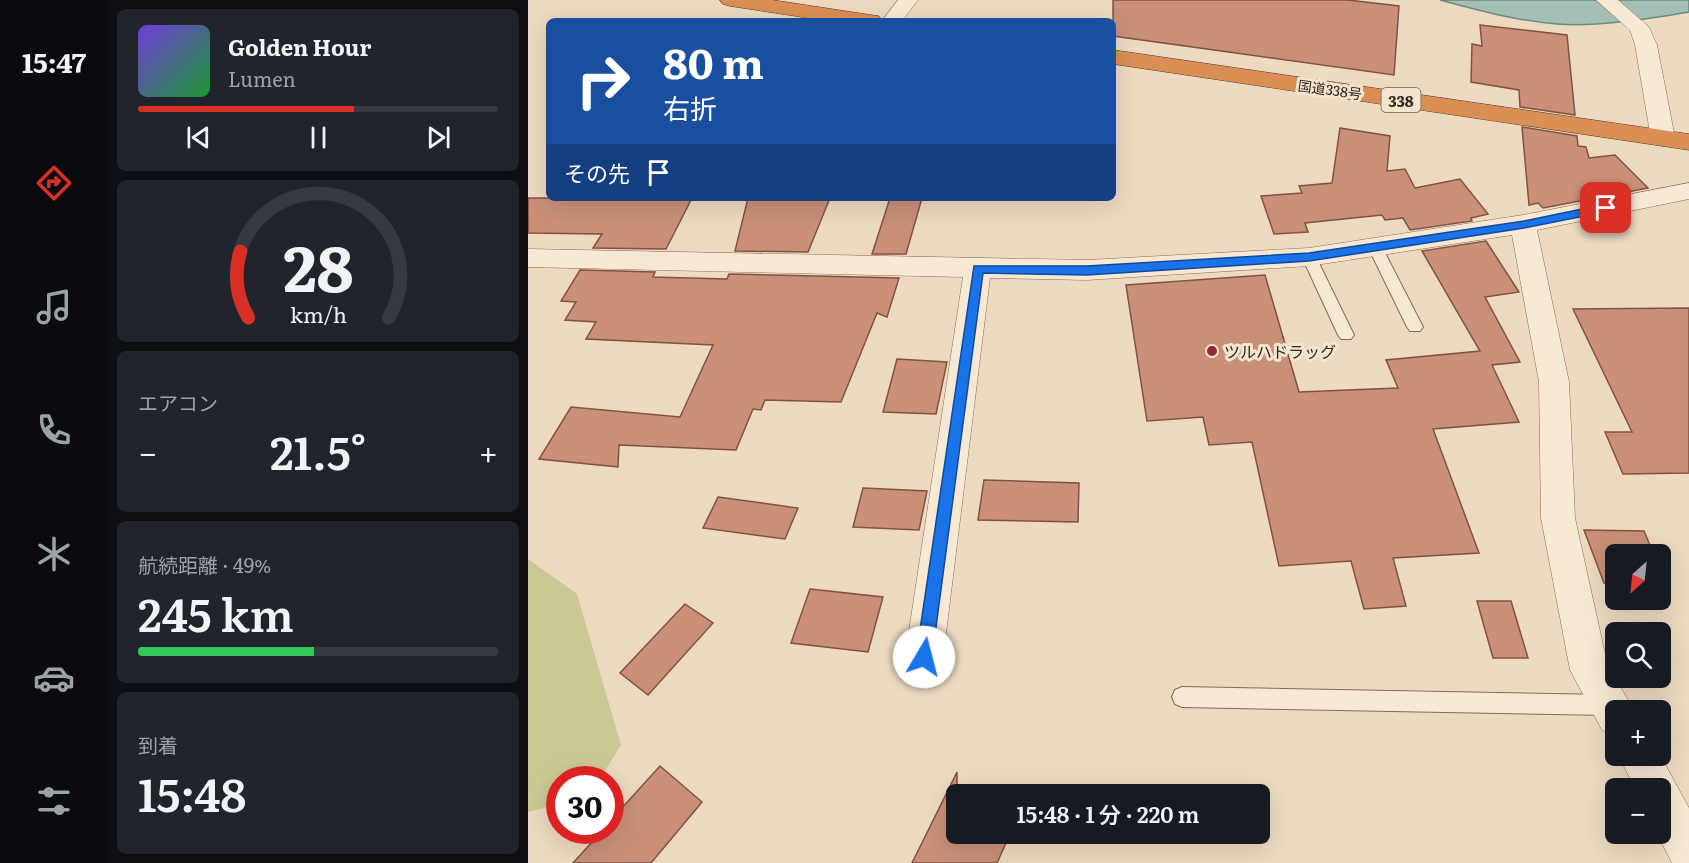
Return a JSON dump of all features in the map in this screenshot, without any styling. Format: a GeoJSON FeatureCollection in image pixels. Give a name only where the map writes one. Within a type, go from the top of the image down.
{"type":"FeatureCollection","features":[{"type":"Feature","properties":{"kind":"highway"},"geometry":{"type":"LineString","coordinates":[[730,0],[832,18]]}},
{"type":"Feature","properties":{"kind":"highway","name":"国道338号"},"geometry":{"type":"LineString","coordinates":[[1116,57],[1689,142]]}},
{"type":"Feature","properties":{"kind":"street"},"geometry":{"type":"LineString","coordinates":[[894,18],[908,0]]}},
{"type":"Feature","properties":{"kind":"street"},"geometry":{"type":"LineString","coordinates":[[1606,0],[1639,27],[1646,45],[1662,138]]}},
{"type":"Feature","properties":{"kind":"street"},"geometry":{"type":"LineString","coordinates":[[528,258],[1087,270],[1309,257],[1524,224],[1689,191]]}},
{"type":"Feature","properties":{"kind":"street"},"geometry":{"type":"LineString","coordinates":[[1524,224],[1554,382],[1558,518],[1589,670],[1606,700]]}},
{"type":"Feature","properties":{"kind":"street"},"geometry":{"type":"LineString","coordinates":[[924,657],[978,269]]}},
{"type":"Feature","properties":{"kind":"street"},"geometry":{"type":"LineString","coordinates":[[1671,817],[1689,851]]}},
{"type":"Feature","properties":{"kind":"lane"},"geometry":{"type":"LineString","coordinates":[[1375,247],[1415,327]]}},
{"type":"Feature","properties":{"kind":"lane"},"geometry":{"type":"LineString","coordinates":[[1309,257],[1346,335]]}},
{"type":"Feature","properties":{"kind":"lane"},"geometry":{"type":"LineString","coordinates":[[1182,697],[1605,710]]}},
{"type":"Feature","properties":{"kind":"green space"},"geometry":{"type":"Polygon","coordinates":[[[528,559],[577,594],[621,745],[608,766],[546,766],[546,807],[528,812],[528,559]]]}},
{"type":"Feature","properties":{"kind":"shaded area"},"geometry":{"type":"Polygon","coordinates":[[[1440,0],[1689,0],[1689,12],[1640,20],[1573,25],[1512,18],[1440,0]]]}},
{"type":"Feature","properties":{"kind":"building"},"geometry":{"type":"Polygon","coordinates":[[[1113,0],[1348,0],[1399,6],[1394,75],[1116,36],[1116,18],[1113,18],[1113,0]]]}},
{"type":"Feature","properties":{"kind":"building"},"geometry":{"type":"Polygon","coordinates":[[[1480,25],[1567,35],[1575,115],[1520,107],[1519,90],[1471,82],[1472,44],[1482,46],[1480,25]]]}},
{"type":"Feature","properties":{"kind":"building"},"geometry":{"type":"Polygon","coordinates":[[[1522,127],[1577,136],[1578,146],[1586,147],[1589,158],[1615,155],[1648,188],[1543,208],[1538,203],[1529,205],[1522,127]]]}},
{"type":"Feature","properties":{"kind":"building"},"geometry":{"type":"Polygon","coordinates":[[[1340,128],[1390,136],[1387,171],[1405,169],[1415,188],[1460,179],[1488,214],[1471,218],[1472,221],[1410,230],[1403,218],[1385,220],[1382,215],[1305,223],[1308,232],[1274,234],[1261,196],[1302,193],[1299,186],[1332,183],[1340,128]]]}},
{"type":"Feature","properties":{"kind":"building"},"geometry":{"type":"Polygon","coordinates":[[[528,198],[546,198],[546,201],[690,201],[666,249],[593,248],[602,234],[528,233],[528,198]]]}},
{"type":"Feature","properties":{"kind":"building"},"geometry":{"type":"Polygon","coordinates":[[[747,201],[829,201],[808,252],[735,251],[747,201]]]}},
{"type":"Feature","properties":{"kind":"building"},"geometry":{"type":"Polygon","coordinates":[[[889,201],[921,201],[906,254],[872,254],[889,201]]]}},
{"type":"Feature","properties":{"kind":"building"},"geometry":{"type":"Polygon","coordinates":[[[1486,241],[1519,292],[1485,297],[1520,362],[1492,365],[1519,422],[1433,429],[1479,553],[1393,558],[1406,606],[1364,609],[1351,561],[1279,566],[1252,442],[1209,445],[1203,417],[1147,421],[1126,285],[1265,275],[1299,392],[1398,388],[1386,360],[1480,351],[1422,251],[1486,241]]]}},
{"type":"Feature","properties":{"kind":"building"},"geometry":{"type":"Polygon","coordinates":[[[580,270],[655,272],[653,277],[727,279],[729,274],[899,278],[887,317],[877,313],[841,402],[765,400],[761,410],[753,409],[736,450],[619,445],[618,467],[539,459],[571,407],[680,417],[713,345],[586,339],[596,322],[565,320],[576,302],[561,301],[580,270]]]}},
{"type":"Feature","properties":{"kind":"building"},"geometry":{"type":"Polygon","coordinates":[[[1689,308],[1689,473],[1623,474],[1605,432],[1632,432],[1573,309],[1689,308]]]}},
{"type":"Feature","properties":{"kind":"building"},"geometry":{"type":"Polygon","coordinates":[[[897,359],[947,362],[936,414],[883,412],[897,359]]]}},
{"type":"Feature","properties":{"kind":"building"},"geometry":{"type":"Polygon","coordinates":[[[984,480],[1079,483],[1078,522],[978,520],[984,480]]]}},
{"type":"Feature","properties":{"kind":"building"},"geometry":{"type":"Polygon","coordinates":[[[863,488],[927,491],[919,530],[853,527],[863,488]]]}},
{"type":"Feature","properties":{"kind":"building"},"geometry":{"type":"Polygon","coordinates":[[[718,497],[798,508],[785,539],[703,528],[718,497]]]}},
{"type":"Feature","properties":{"kind":"building"},"geometry":{"type":"Polygon","coordinates":[[[1584,530],[1644,531],[1649,544],[1605,544],[1604,583],[1584,530]]]}},
{"type":"Feature","properties":{"kind":"building"},"geometry":{"type":"Polygon","coordinates":[[[810,589],[883,597],[868,652],[791,643],[810,589]]]}},
{"type":"Feature","properties":{"kind":"building"},"geometry":{"type":"Polygon","coordinates":[[[1477,601],[1511,601],[1528,658],[1493,658],[1477,601]]]}},
{"type":"Feature","properties":{"kind":"building"},"geometry":{"type":"Polygon","coordinates":[[[685,604],[713,623],[648,695],[620,673],[685,604]]]}},
{"type":"Feature","properties":{"kind":"building"},"geometry":{"type":"Polygon","coordinates":[[[660,766],[702,802],[651,863],[573,863],[590,844],[624,844],[624,806],[660,766]]]}},
{"type":"Feature","properties":{"kind":"building"},"geometry":{"type":"Polygon","coordinates":[[[957,772],[957,784],[951,784],[957,772]]]}},
{"type":"Feature","properties":{"kind":"building"},"geometry":{"type":"Polygon","coordinates":[[[946,794],[946,844],[1006,844],[997,863],[912,863],[946,794]]]}},
{"type":"Feature","properties":{"kind":"place","name":"ツルハドラッグ"},"geometry":{"type":"Point","coordinates":[1212,351]}},
{"type":"Feature","properties":{"kind":"route"},"geometry":{"type":"LineString","coordinates":[[924,657],[978,269],[1087,270],[1309,257],[1524,224],[1606,208]]}}]}
